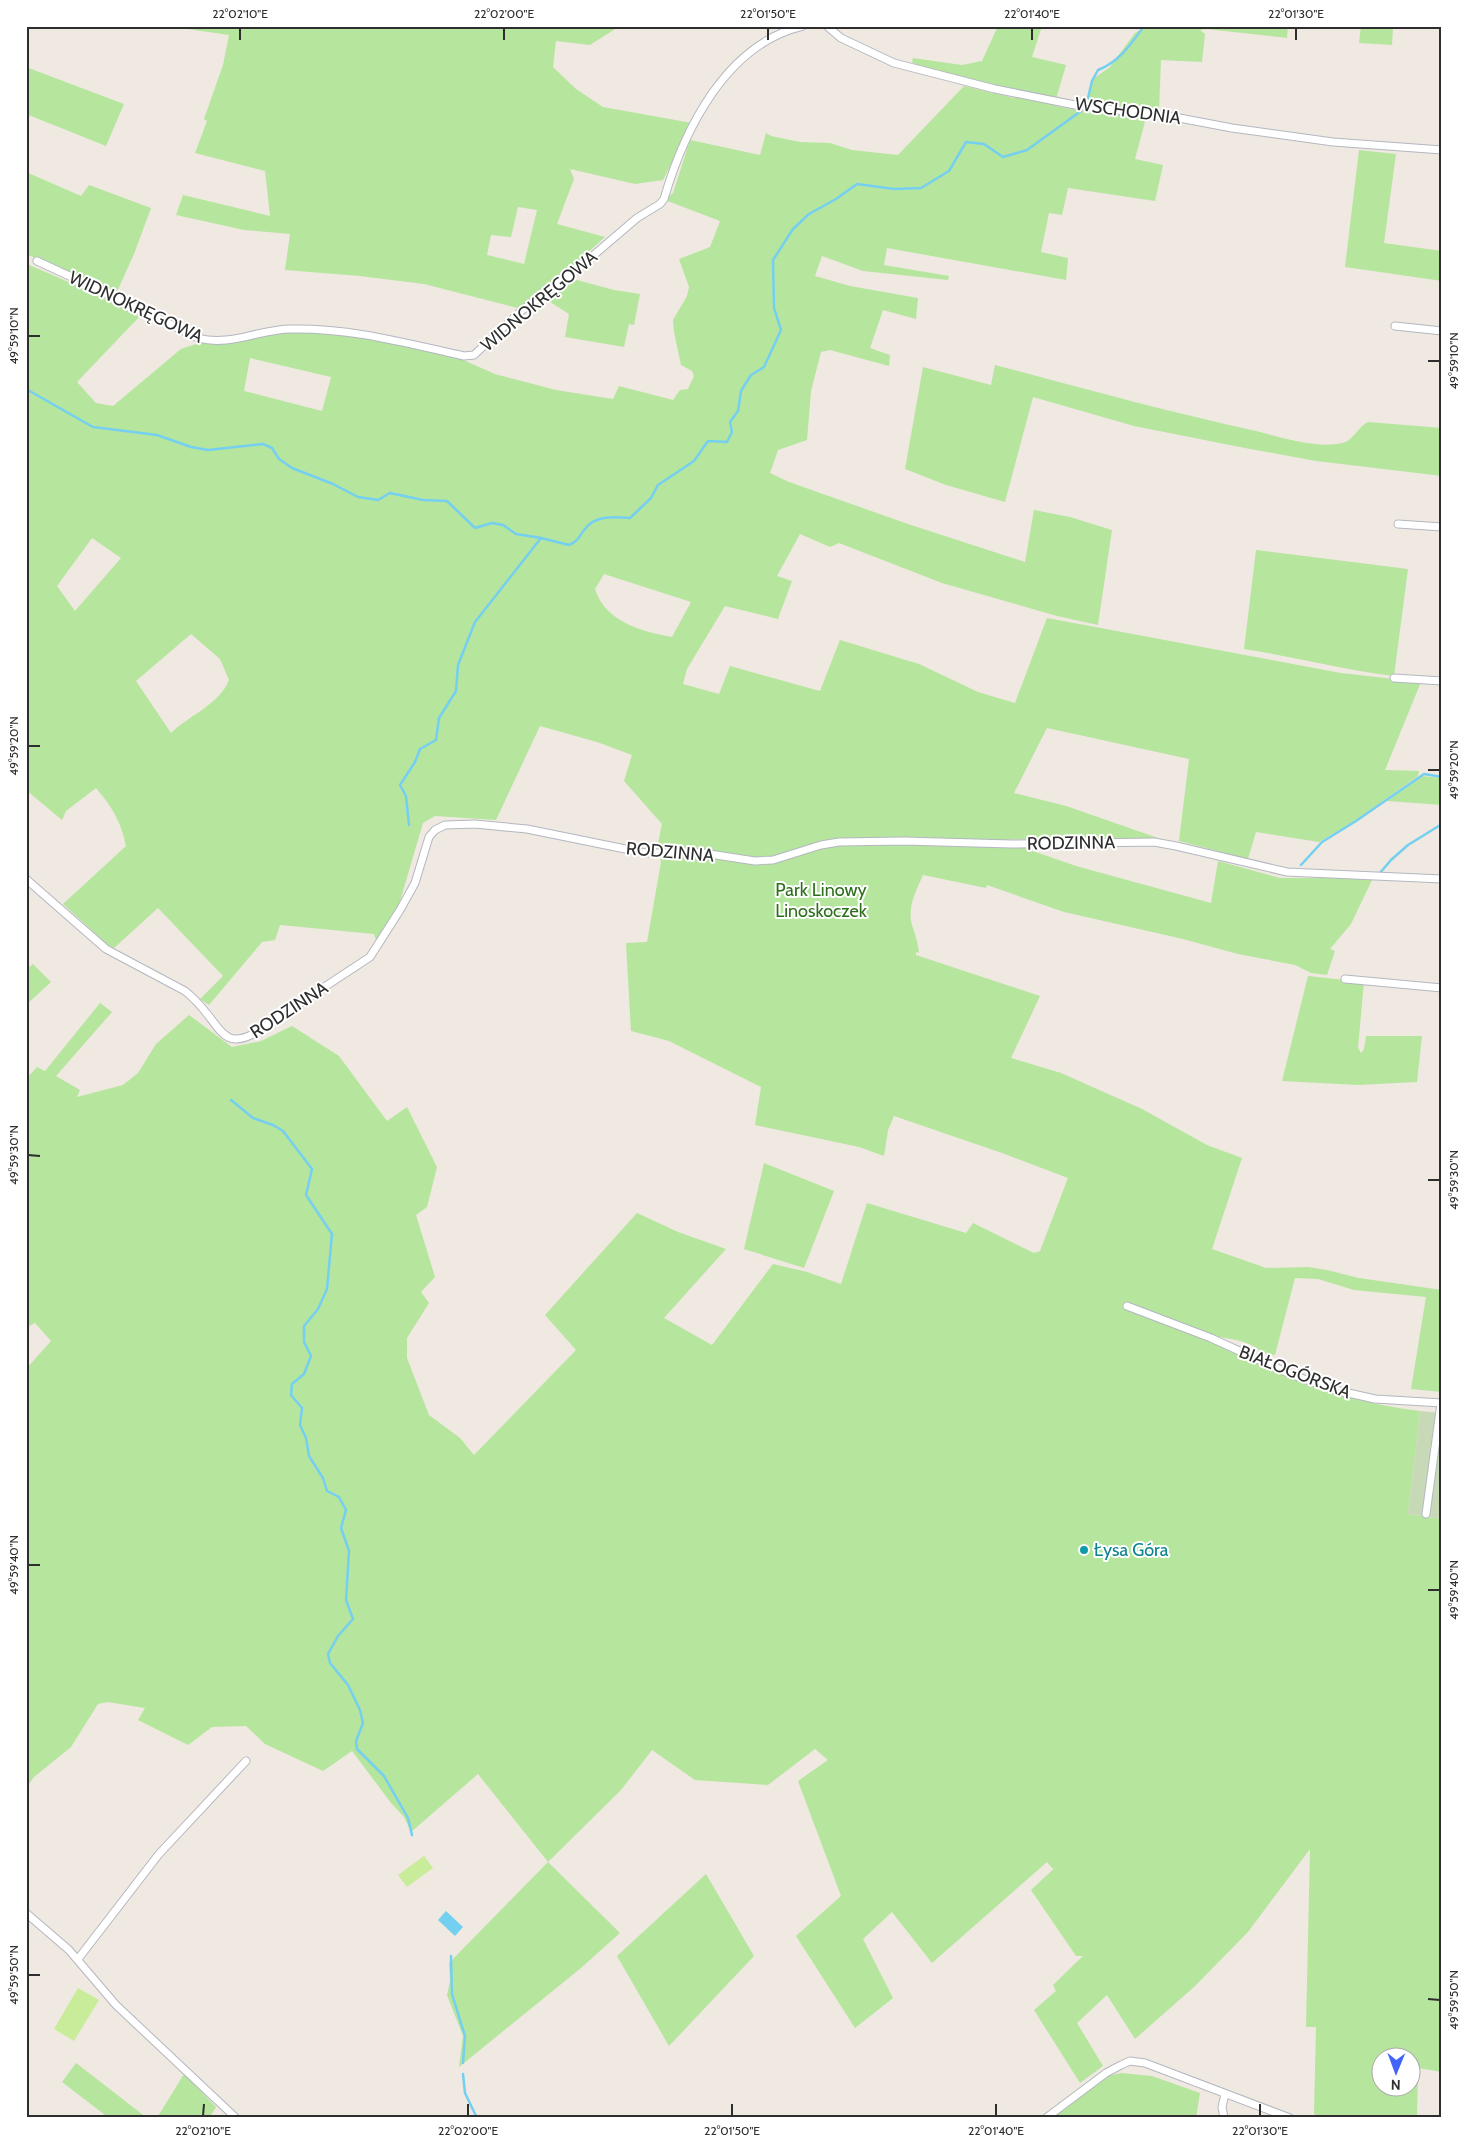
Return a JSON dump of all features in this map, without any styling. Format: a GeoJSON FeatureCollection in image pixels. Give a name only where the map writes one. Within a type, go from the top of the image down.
{"type":"FeatureCollection","features":[{"type":"Feature","properties":{"kind":"street","name":"WIDNOKRĘGOWA"},"geometry":{"type":"LineString","coordinates":[[37,261],[198,338],[209,341],[226,341],[269,331],[288,329],[327,329],[347,331],[464,356],[474,355],[521,310],[574,272],[637,218],[664,200],[675,164],[696,119],[714,90],[741,62],[764,43],[783,32],[803,26]]}},
{"type":"Feature","properties":{"kind":"street","name":"WSCHODNIA"},"geometry":{"type":"LineString","coordinates":[[827,26],[841,38],[894,63],[995,89],[1084,106],[1157,115],[1333,142],[1442,150]]}},
{"type":"Feature","properties":{"kind":"street"},"geometry":{"type":"LineString","coordinates":[[1395,326],[1442,331]]}},
{"type":"Feature","properties":{"kind":"street"},"geometry":{"type":"LineString","coordinates":[[1398,524],[1442,527]]}},
{"type":"Feature","properties":{"kind":"street"},"geometry":{"type":"LineString","coordinates":[[1394,678],[1442,681]]}},
{"type":"Feature","properties":{"kind":"street","name":"RODZINNA"},"geometry":{"type":"LineString","coordinates":[[26,879],[106,948],[185,992],[195,1000],[224,1035],[237,1040],[253,1034],[370,957],[411,891],[429,837],[439,827],[452,824],[527,829],[645,853],[703,853],[755,862],[773,860],[839,842],[904,841],[1016,844],[1154,842],[1287,872],[1442,879]]}},
{"type":"Feature","properties":{"kind":"street"},"geometry":{"type":"LineString","coordinates":[[1344,979],[1442,988]]}},
{"type":"Feature","properties":{"kind":"street","name":"BIAŁOGÓRSKA"},"geometry":{"type":"LineString","coordinates":[[1128,1306],[1211,1338],[1290,1374],[1350,1395],[1375,1399],[1441,1403]]}},
{"type":"Feature","properties":{"kind":"street"},"geometry":{"type":"LineString","coordinates":[[1426,1514],[1441,1403]]}},
{"type":"Feature","properties":{"kind":"street"},"geometry":{"type":"LineString","coordinates":[[1433,1458],[1442,1460]]}},
{"type":"Feature","properties":{"kind":"street"},"geometry":{"type":"LineString","coordinates":[[78,1960],[159,1854],[246,1761]]}},
{"type":"Feature","properties":{"kind":"street"},"geometry":{"type":"LineString","coordinates":[[26,1913],[78,1960],[116,2004],[236,2118]]}},
{"type":"Feature","properties":{"kind":"street"},"geometry":{"type":"LineString","coordinates":[[1046,2118],[1106,2073],[1130,2061],[1145,2063],[1290,2118]]}},
{"type":"Feature","properties":{"kind":"street"},"geometry":{"type":"LineString","coordinates":[[1224,2118],[1222,2106],[1226,2094]]}},
{"type":"Feature","properties":{"kind":"green space"},"geometry":{"type":"Polygon","coordinates":[[[167,26],[620,26],[590,45],[556,41],[553,67],[576,89],[603,107],[692,123],[663,180],[635,184],[570,169],[574,179],[557,224],[605,237],[562,276],[614,290],[640,294],[634,325],[629,324],[624,347],[565,337],[569,314],[536,293],[522,309],[424,284],[360,276],[285,270],[290,234],[244,230],[176,215],[183,195],[270,216],[265,171],[195,153],[207,121],[204,119],[223,65],[229,35],[167,26]],[[518,207],[511,237],[491,235],[487,255],[524,264],[537,210],[518,207]]]}},
{"type":"Feature","properties":{"kind":"green space","name":"Park Linowy Linoskoczek"},"geometry":{"type":"Polygon","coordinates":[[[998,26],[1042,26],[1032,57],[1066,65],[1056,99],[1056,106],[1146,118],[1135,159],[1163,165],[1155,201],[1068,188],[1062,215],[1049,213],[1041,252],[1068,258],[1066,280],[887,248],[884,265],[949,276],[948,280],[863,271],[822,256],[815,276],[850,286],[918,298],[916,319],[883,310],[870,348],[890,355],[889,366],[830,350],[821,352],[811,391],[807,440],[778,450],[770,473],[789,482],[908,524],[1025,562],[1034,510],[1070,517],[1112,530],[1098,625],[1057,616],[942,583],[839,543],[830,547],[800,534],[777,576],[792,581],[778,619],[725,606],[687,669],[683,684],[719,694],[730,666],[820,691],[840,640],[919,664],[978,692],[1015,703],[1047,618],[1341,673],[1421,682],[1385,770],[1419,771],[1418,776],[1353,822],[1319,842],[1256,832],[1248,859],[1179,841],[1189,759],[1047,728],[1014,793],[1066,806],[1158,838],[1051,838],[927,843],[1024,848],[1076,866],[1211,903],[1218,861],[1280,878],[1373,878],[1351,924],[1330,949],[1335,951],[1327,975],[1311,973],[1295,965],[1238,954],[1183,939],[1064,912],[987,885],[986,888],[923,875],[911,905],[911,918],[919,949],[919,953],[916,952],[916,955],[1040,996],[1011,1058],[1061,1073],[1142,1109],[1207,1145],[1242,1158],[1212,1249],[1266,1268],[1308,1267],[1359,1278],[1442,1290],[1442,1392],[1411,1389],[1426,1297],[1354,1290],[1318,1279],[1295,1278],[1275,1355],[1246,1343],[1220,1337],[1218,1345],[1267,1368],[1316,1387],[1367,1402],[1420,1411],[1408,1514],[1442,1519],[1442,2072],[1420,2068],[1420,2046],[1370,2046],[1370,2096],[1417,2096],[1417,2118],[1326,2118],[1314,2114],[1316,2027],[1306,2027],[1310,1849],[1248,1932],[1194,1987],[1135,2039],[1107,1995],[1077,2023],[1103,2066],[1080,2083],[1034,2010],[1056,1991],[1053,1985],[1083,1956],[1076,1956],[1031,1890],[1061,1862],[1053,1869],[1047,1862],[932,1963],[892,1912],[863,1939],[893,1998],[855,2028],[796,1936],[841,1896],[798,1781],[828,1760],[815,1749],[768,1785],[695,1780],[652,1750],[621,1790],[548,1862],[478,1774],[411,1832],[404,1817],[391,1803],[352,1751],[323,1771],[265,1744],[246,1726],[212,1727],[188,1745],[138,1720],[145,1708],[107,1702],[98,1704],[71,1747],[34,1777],[26,1788],[26,1369],[51,1341],[35,1323],[26,1328],[26,1079],[37,1067],[45,1071],[100,1003],[112,1012],[56,1076],[80,1090],[77,1097],[123,1085],[138,1073],[156,1044],[189,1015],[232,1047],[261,1041],[292,1026],[339,1056],[387,1121],[407,1107],[437,1167],[427,1207],[416,1215],[435,1277],[421,1292],[429,1303],[407,1338],[407,1358],[429,1415],[460,1438],[474,1455],[576,1350],[545,1315],[637,1213],[678,1232],[726,1249],[664,1318],[712,1345],[773,1264],[807,1272],[841,1284],[867,1203],[966,1233],[973,1223],[1034,1253],[1040,1251],[1068,1178],[894,1116],[888,1130],[884,1156],[859,1147],[755,1125],[761,1087],[669,1041],[631,1031],[626,943],[647,942],[661,862],[657,848],[662,824],[624,781],[632,755],[597,742],[540,726],[496,820],[435,816],[423,823],[398,908],[376,940],[374,934],[280,925],[275,940],[262,942],[209,1005],[200,999],[223,976],[158,908],[114,948],[108,945],[63,904],[126,846],[115,815],[96,788],[66,811],[62,820],[26,790],[26,265],[142,314],[77,382],[96,403],[113,406],[181,349],[205,341],[282,332],[342,333],[452,355],[495,374],[556,390],[613,399],[619,386],[673,400],[680,390],[688,389],[694,376],[692,371],[681,365],[674,332],[673,320],[687,296],[689,287],[679,259],[710,247],[720,221],[665,200],[673,193],[690,140],[760,155],[766,133],[771,136],[800,142],[830,143],[852,150],[898,155],[964,86],[1014,98],[1016,91],[919,66],[912,62],[913,58],[962,65],[982,61],[998,26]],[[250,358],[244,391],[322,411],[331,377],[250,358]],[[92,538],[57,586],[75,611],[121,558],[92,538]],[[604,574],[595,589],[607,610],[626,624],[672,637],[691,602],[604,574]],[[191,634],[136,681],[171,733],[219,696],[229,680],[220,659],[191,634]]]}},
{"type":"Feature","properties":{"kind":"green space"},"geometry":{"type":"Polygon","coordinates":[[[1146,26],[1288,26],[1287,38],[1206,29],[1200,30],[1205,34],[1202,62],[1161,60],[1159,111],[1087,102],[1093,79],[1110,67],[1135,33],[1146,26]]]}},
{"type":"Feature","properties":{"kind":"green space"},"geometry":{"type":"Polygon","coordinates":[[[1361,26],[1410,26],[1393,27],[1392,45],[1359,43],[1361,26]]]}},
{"type":"Feature","properties":{"kind":"green space"},"geometry":{"type":"Polygon","coordinates":[[[26,67],[124,104],[106,146],[26,114],[26,67]]]}},
{"type":"Feature","properties":{"kind":"green space"},"geometry":{"type":"Polygon","coordinates":[[[1359,150],[1396,154],[1384,243],[1442,251],[1442,281],[1345,267],[1359,150]]]}},
{"type":"Feature","properties":{"kind":"green space"},"geometry":{"type":"Polygon","coordinates":[[[26,172],[81,196],[89,185],[151,208],[134,254],[116,294],[26,254],[26,172]]]}},
{"type":"Feature","properties":{"kind":"green space"},"geometry":{"type":"Polygon","coordinates":[[[995,365],[1158,408],[1311,443],[1332,444],[1346,442],[1368,422],[1442,428],[1442,476],[1316,461],[1245,448],[1134,426],[1033,397],[1005,502],[946,485],[905,469],[923,367],[991,385],[995,365]]]}},
{"type":"Feature","properties":{"kind":"green space"},"geometry":{"type":"Polygon","coordinates":[[[1256,550],[1408,569],[1394,676],[1244,649],[1256,550]]]}},
{"type":"Feature","properties":{"kind":"green space"},"geometry":{"type":"Polygon","coordinates":[[[1422,776],[1442,778],[1442,805],[1387,801],[1422,776]]]}},
{"type":"Feature","properties":{"kind":"green space"},"geometry":{"type":"Polygon","coordinates":[[[33,964],[51,982],[26,1005],[26,970],[33,964]]]}},
{"type":"Feature","properties":{"kind":"green space"},"geometry":{"type":"Polygon","coordinates":[[[1308,976],[1364,982],[1358,1048],[1361,1053],[1364,1049],[1366,1036],[1422,1036],[1417,1082],[1358,1085],[1282,1081],[1308,976]]]}},
{"type":"Feature","properties":{"kind":"green space"},"geometry":{"type":"Polygon","coordinates":[[[764,1163],[834,1191],[804,1268],[744,1249],[764,1163]]]}},
{"type":"Feature","properties":{"kind":"green space"},"geometry":{"type":"Polygon","coordinates":[[[1420,1411],[1442,1413],[1442,1519],[1408,1514],[1420,1411]]]}},
{"type":"Feature","properties":{"kind":"green space"},"geometry":{"type":"Polygon","coordinates":[[[424,1856],[433,1868],[407,1887],[398,1875],[424,1856]]]}},
{"type":"Feature","properties":{"kind":"green space"},"geometry":{"type":"Polygon","coordinates":[[[548,1862],[620,1933],[581,1968],[459,2067],[463,2036],[447,1995],[450,1981],[449,1963],[548,1862]]]}},
{"type":"Feature","properties":{"kind":"green space"},"geometry":{"type":"Polygon","coordinates":[[[706,1874],[754,1956],[669,2046],[617,1956],[706,1874]]]}},
{"type":"Feature","properties":{"kind":"green space"},"geometry":{"type":"Polygon","coordinates":[[[78,1988],[99,2000],[74,2041],[54,2029],[78,1988]]]}},
{"type":"Feature","properties":{"kind":"green space"},"geometry":{"type":"Polygon","coordinates":[[[76,2063],[147,2118],[109,2118],[62,2082],[76,2063]]]}},
{"type":"Feature","properties":{"kind":"green space"},"geometry":{"type":"Polygon","coordinates":[[[1121,2073],[1152,2076],[1200,2093],[1196,2118],[1050,2118],[1108,2076],[1121,2073]]]}},
{"type":"Feature","properties":{"kind":"green space"},"geometry":{"type":"Polygon","coordinates":[[[184,2074],[216,2107],[209,2118],[157,2118],[184,2074]]]}},
{"type":"Feature","properties":{"kind":"water"},"geometry":{"type":"Polygon","coordinates":[[[446,1911],[463,1927],[455,1936],[438,1920],[446,1911]]]}},
{"type":"Feature","properties":{"kind":"waterway"},"geometry":{"type":"LineString","coordinates":[[1088,98],[1092,81],[1098,70],[1118,57],[1144,26]]}},
{"type":"Feature","properties":{"kind":"waterway"},"geometry":{"type":"LineString","coordinates":[[409,825],[406,796],[400,785],[415,762],[420,749],[436,740],[439,718],[456,691],[458,665],[475,622],[541,538],[569,545],[577,540],[589,524],[594,521],[605,518],[630,518],[651,498],[658,485],[694,461],[708,441],[727,442],[732,432],[730,422],[738,411],[741,391],[751,375],[764,367],[781,330],[774,308],[773,260],[793,229],[809,214],[836,199],[857,184],[894,189],[921,188],[949,171],[966,142],[984,144],[1003,157],[1027,150],[1081,111]]}},
{"type":"Feature","properties":{"kind":"waterway"},"geometry":{"type":"LineString","coordinates":[[26,389],[93,427],[157,435],[191,447],[208,450],[263,444],[272,448],[279,459],[292,468],[333,484],[358,497],[378,500],[390,493],[423,500],[447,501],[475,528],[492,523],[503,525],[516,534],[541,538]]}},
{"type":"Feature","properties":{"kind":"waterway"},"geometry":{"type":"LineString","coordinates":[[1301,865],[1322,842],[1424,774],[1442,777]]}},
{"type":"Feature","properties":{"kind":"waterway"},"geometry":{"type":"LineString","coordinates":[[1379,874],[1408,845],[1442,824]]}},
{"type":"Feature","properties":{"kind":"waterway"},"geometry":{"type":"LineString","coordinates":[[231,1100],[253,1118],[273,1125],[283,1131],[312,1169],[306,1195],[332,1234],[327,1289],[318,1309],[304,1326],[304,1342],[311,1356],[304,1374],[292,1384],[291,1395],[302,1408],[300,1425],[306,1438],[309,1456],[323,1478],[327,1491],[339,1497],[346,1510],[341,1528],[349,1551],[346,1600],[353,1619],[338,1636],[328,1654],[330,1663],[348,1685],[360,1710],[363,1723],[356,1741],[357,1749],[384,1776],[408,1818],[412,1835]]}},
{"type":"Feature","properties":{"kind":"waterway"},"geometry":{"type":"LineString","coordinates":[[451,1956],[452,1994],[465,2036],[463,2063]]}},
{"type":"Feature","properties":{"kind":"waterway"},"geometry":{"type":"LineString","coordinates":[[463,2074],[465,2093],[477,2118]]}},
{"type":"Feature","properties":{"kind":"place","name":"Łysa Góra"},"geometry":{"type":"Point","coordinates":[1084,1550]}}]}
